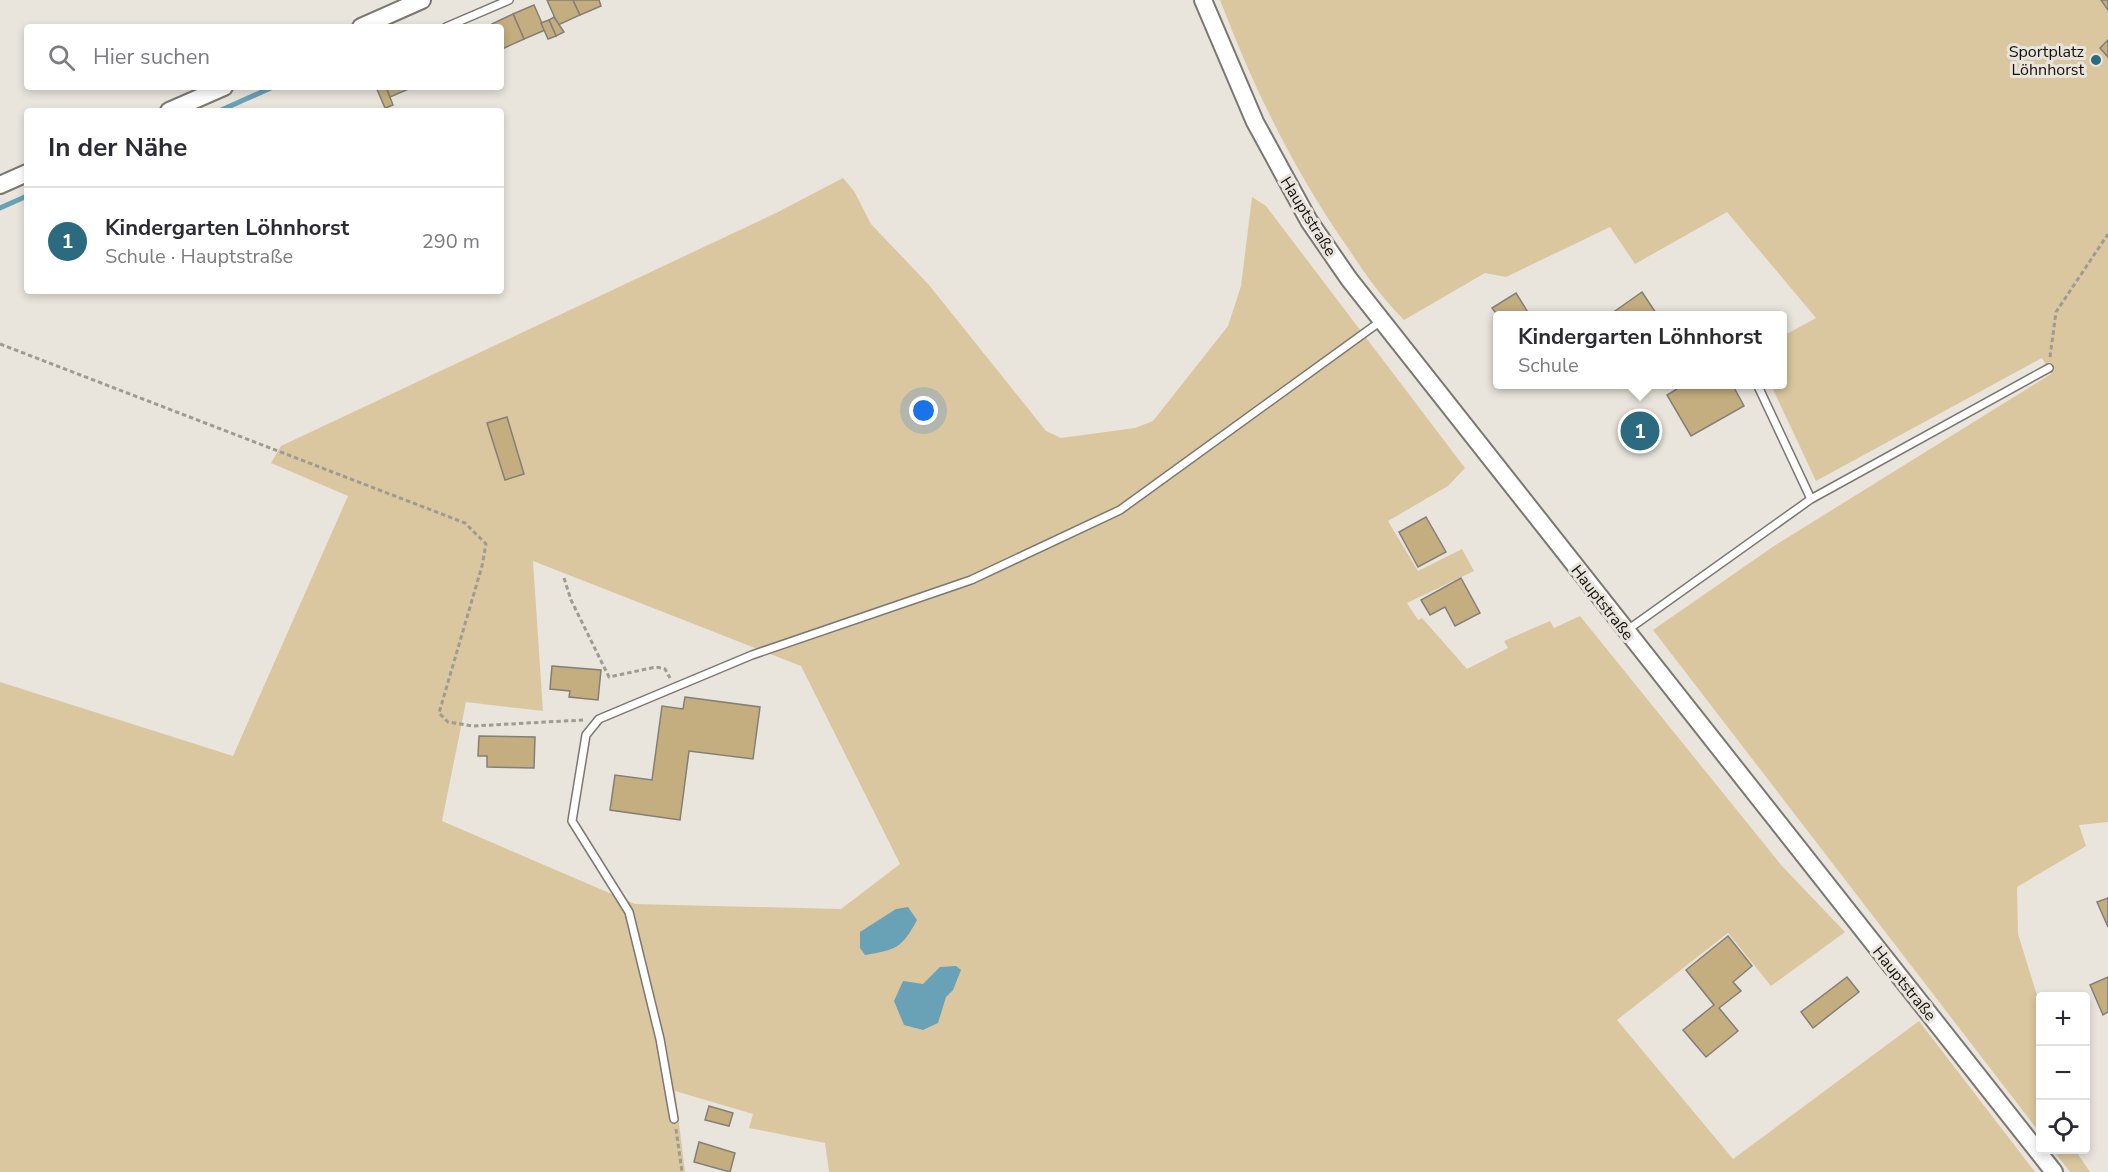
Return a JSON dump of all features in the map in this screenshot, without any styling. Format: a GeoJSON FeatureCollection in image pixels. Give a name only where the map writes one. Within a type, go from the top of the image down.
{"type":"FeatureCollection","features":[{"type":"Feature","properties":{"kind":"street"},"geometry":{"type":"LineString","coordinates":[[369,24],[422,0]]}},
{"type":"Feature","properties":{"kind":"street","name":"Hauptstraße"},"geometry":{"type":"LineString","coordinates":[[1203,0],[1255,122],[1281,171],[1309,221],[1381,321],[2054,1172]]}},
{"type":"Feature","properties":{"kind":"street"},"geometry":{"type":"LineString","coordinates":[[176,108],[217,90]]}},
{"type":"Feature","properties":{"kind":"street"},"geometry":{"type":"LineString","coordinates":[[0,185],[24,174]]}},
{"type":"Feature","properties":{"kind":"lane"},"geometry":{"type":"LineString","coordinates":[[453,24],[509,0]]}},
{"type":"Feature","properties":{"kind":"lane"},"geometry":{"type":"LineString","coordinates":[[674,1119],[660,1039],[629,912],[572,821],[586,735],[599,719],[752,655],[970,579],[1120,510],[1381,321]]}},
{"type":"Feature","properties":{"kind":"lane"},"geometry":{"type":"LineString","coordinates":[[1626,632],[1811,499],[2049,368]]}},
{"type":"Feature","properties":{"kind":"lane"},"geometry":{"type":"LineString","coordinates":[[1759,389],[1811,499]]}},
{"type":"Feature","properties":{"kind":"path"},"geometry":{"type":"LineString","coordinates":[[2049,368],[2056,312],[2108,234]]}},
{"type":"Feature","properties":{"kind":"path"},"geometry":{"type":"LineString","coordinates":[[0,344],[465,523],[486,544],[482,566],[440,713],[448,722],[473,726],[599,719]]}},
{"type":"Feature","properties":{"kind":"path"},"geometry":{"type":"LineString","coordinates":[[564,578],[571,600],[609,677],[656,667],[665,669],[676,687]]}},
{"type":"Feature","properties":{"kind":"path"},"geometry":{"type":"LineString","coordinates":[[674,1119],[682,1172]]}},
{"type":"Feature","properties":{"kind":"shaded area"},"geometry":{"type":"Polygon","coordinates":[[[1220,0],[2108,0],[2108,822],[2079,825],[2086,846],[2017,887],[2018,934],[2036,992],[2036,1128],[1653,630],[1774,546],[2051,374],[2042,358],[1816,481],[1773,389],[1787,389],[1787,334],[1816,318],[1727,212],[1635,264],[1610,227],[1506,277],[1485,273],[1404,320],[1367,276],[1328,219],[1292,159],[1261,96],[1220,0]]]}},
{"type":"Feature","properties":{"kind":"shaded area"},"geometry":{"type":"Polygon","coordinates":[[[843,178],[854,191],[871,224],[929,285],[1046,431],[1061,438],[1135,428],[1153,421],[1228,326],[1241,286],[1252,197],[1266,206],[1465,468],[1448,486],[1388,521],[1418,571],[1462,549],[1474,571],[1407,603],[1418,620],[1422,618],[1467,669],[1508,648],[1504,641],[1550,621],[1554,628],[1580,616],[1782,866],[1845,932],[1771,986],[1728,933],[1617,1020],[1733,1159],[1919,1021],[2035,1172],[829,1172],[825,1143],[749,1128],[753,1114],[675,1091],[685,1172],[0,1172],[0,682],[233,756],[348,496],[271,463],[281,446],[776,213],[843,178]],[[533,561],[543,711],[466,702],[442,821],[635,904],[841,909],[900,864],[801,666],[533,561]]]}},
{"type":"Feature","properties":{"kind":"shaded area"},"geometry":{"type":"Polygon","coordinates":[[[2056,1154],[2078,1154],[2090,1172],[2070,1172],[2056,1154]]]}},
{"type":"Feature","properties":{"kind":"water"},"geometry":{"type":"Polygon","coordinates":[[[908,907],[917,920],[907,937],[891,949],[865,955],[860,948],[860,932],[896,909],[908,907]]]}},
{"type":"Feature","properties":{"kind":"water"},"geometry":{"type":"Polygon","coordinates":[[[956,966],[961,970],[953,990],[946,997],[938,1023],[923,1030],[904,1025],[894,1001],[903,981],[923,984],[940,967],[956,966]]]}},
{"type":"Feature","properties":{"kind":"building"},"geometry":{"type":"Polygon","coordinates":[[[547,0],[573,0],[580,15],[558,25],[547,0]]]}},
{"type":"Feature","properties":{"kind":"building"},"geometry":{"type":"Polygon","coordinates":[[[573,0],[599,0],[601,6],[580,15],[573,0]]]}},
{"type":"Feature","properties":{"kind":"building"},"geometry":{"type":"Polygon","coordinates":[[[2101,0],[2108,0],[2108,10],[2101,0]]]}},
{"type":"Feature","properties":{"kind":"building"},"geometry":{"type":"Polygon","coordinates":[[[534,5],[545,30],[524,39],[513,14],[534,5]]]}},
{"type":"Feature","properties":{"kind":"building"},"geometry":{"type":"Polygon","coordinates":[[[513,14],[524,39],[504,48],[504,24],[492,24],[513,14]]]}},
{"type":"Feature","properties":{"kind":"building"},"geometry":{"type":"Polygon","coordinates":[[[554,17],[564,32],[556,36],[549,20],[554,17]]]}},
{"type":"Feature","properties":{"kind":"building"},"geometry":{"type":"Polygon","coordinates":[[[549,20],[556,36],[548,39],[541,23],[549,20]]]}},
{"type":"Feature","properties":{"kind":"building"},"geometry":{"type":"Polygon","coordinates":[[[2108,40],[2108,57],[2100,48],[2108,40]]]}},
{"type":"Feature","properties":{"kind":"building"},"geometry":{"type":"Polygon","coordinates":[[[377,90],[387,90],[393,105],[385,108],[377,90]]]}},
{"type":"Feature","properties":{"kind":"building"},"geometry":{"type":"Polygon","coordinates":[[[387,90],[406,90],[390,97],[387,90]]]}},
{"type":"Feature","properties":{"kind":"building"},"geometry":{"type":"Polygon","coordinates":[[[1642,292],[1655,311],[1615,311],[1642,292]]]}},
{"type":"Feature","properties":{"kind":"building"},"geometry":{"type":"Polygon","coordinates":[[[1516,293],[1527,311],[1494,311],[1492,308],[1516,293]]]}},
{"type":"Feature","properties":{"kind":"building"},"geometry":{"type":"Polygon","coordinates":[[[1677,389],[1735,389],[1744,406],[1691,436],[1667,395],[1677,389]]]}},
{"type":"Feature","properties":{"kind":"building"},"geometry":{"type":"Polygon","coordinates":[[[507,417],[524,474],[505,480],[487,423],[507,417]]]}},
{"type":"Feature","properties":{"kind":"building"},"geometry":{"type":"Polygon","coordinates":[[[1426,517],[1446,552],[1418,567],[1399,532],[1426,517]]]}},
{"type":"Feature","properties":{"kind":"building"},"geometry":{"type":"Polygon","coordinates":[[[1461,578],[1480,613],[1455,626],[1445,607],[1430,615],[1421,600],[1461,578]]]}},
{"type":"Feature","properties":{"kind":"building"},"geometry":{"type":"Polygon","coordinates":[[[552,666],[601,670],[598,700],[569,697],[570,691],[550,689],[552,666]]]}},
{"type":"Feature","properties":{"kind":"building"},"geometry":{"type":"Polygon","coordinates":[[[685,697],[760,707],[753,759],[689,751],[680,820],[610,810],[615,775],[652,780],[662,706],[683,709],[685,697]]]}},
{"type":"Feature","properties":{"kind":"building"},"geometry":{"type":"Polygon","coordinates":[[[479,736],[535,737],[534,768],[487,767],[487,756],[478,756],[479,736]]]}},
{"type":"Feature","properties":{"kind":"building"},"geometry":{"type":"Polygon","coordinates":[[[2108,898],[2108,927],[2097,902],[2108,898]]]}},
{"type":"Feature","properties":{"kind":"building"},"geometry":{"type":"Polygon","coordinates":[[[1728,936],[1752,966],[1733,982],[1741,991],[1719,1008],[1738,1031],[1706,1057],[1683,1030],[1714,1005],[1686,970],[1728,936]]]}},
{"type":"Feature","properties":{"kind":"building"},"geometry":{"type":"Polygon","coordinates":[[[1847,977],[1859,992],[1813,1028],[1801,1012],[1847,977]]]}},
{"type":"Feature","properties":{"kind":"building"},"geometry":{"type":"Polygon","coordinates":[[[2108,977],[2108,1012],[2103,1015],[2090,985],[2108,977]]]}},
{"type":"Feature","properties":{"kind":"building"},"geometry":{"type":"Polygon","coordinates":[[[709,1106],[733,1113],[729,1126],[705,1120],[709,1106]]]}},
{"type":"Feature","properties":{"kind":"building"},"geometry":{"type":"Polygon","coordinates":[[[699,1142],[735,1153],[730,1172],[694,1162],[699,1142]]]}},
{"type":"Feature","properties":{"kind":"waterway"},"geometry":{"type":"LineString","coordinates":[[226,108],[266,90]]}},
{"type":"Feature","properties":{"kind":"waterway"},"geometry":{"type":"LineString","coordinates":[[0,208],[24,197]]}},
{"type":"Feature","properties":{"kind":"place","name":"Sportplatz Löhnhorst"},"geometry":{"type":"Point","coordinates":[2096,60]}},
{"type":"Feature","properties":{"kind":"place","name":"Kindergarten Löhnhorst"},"geometry":{"type":"Point","coordinates":[1640,431]}}]}
